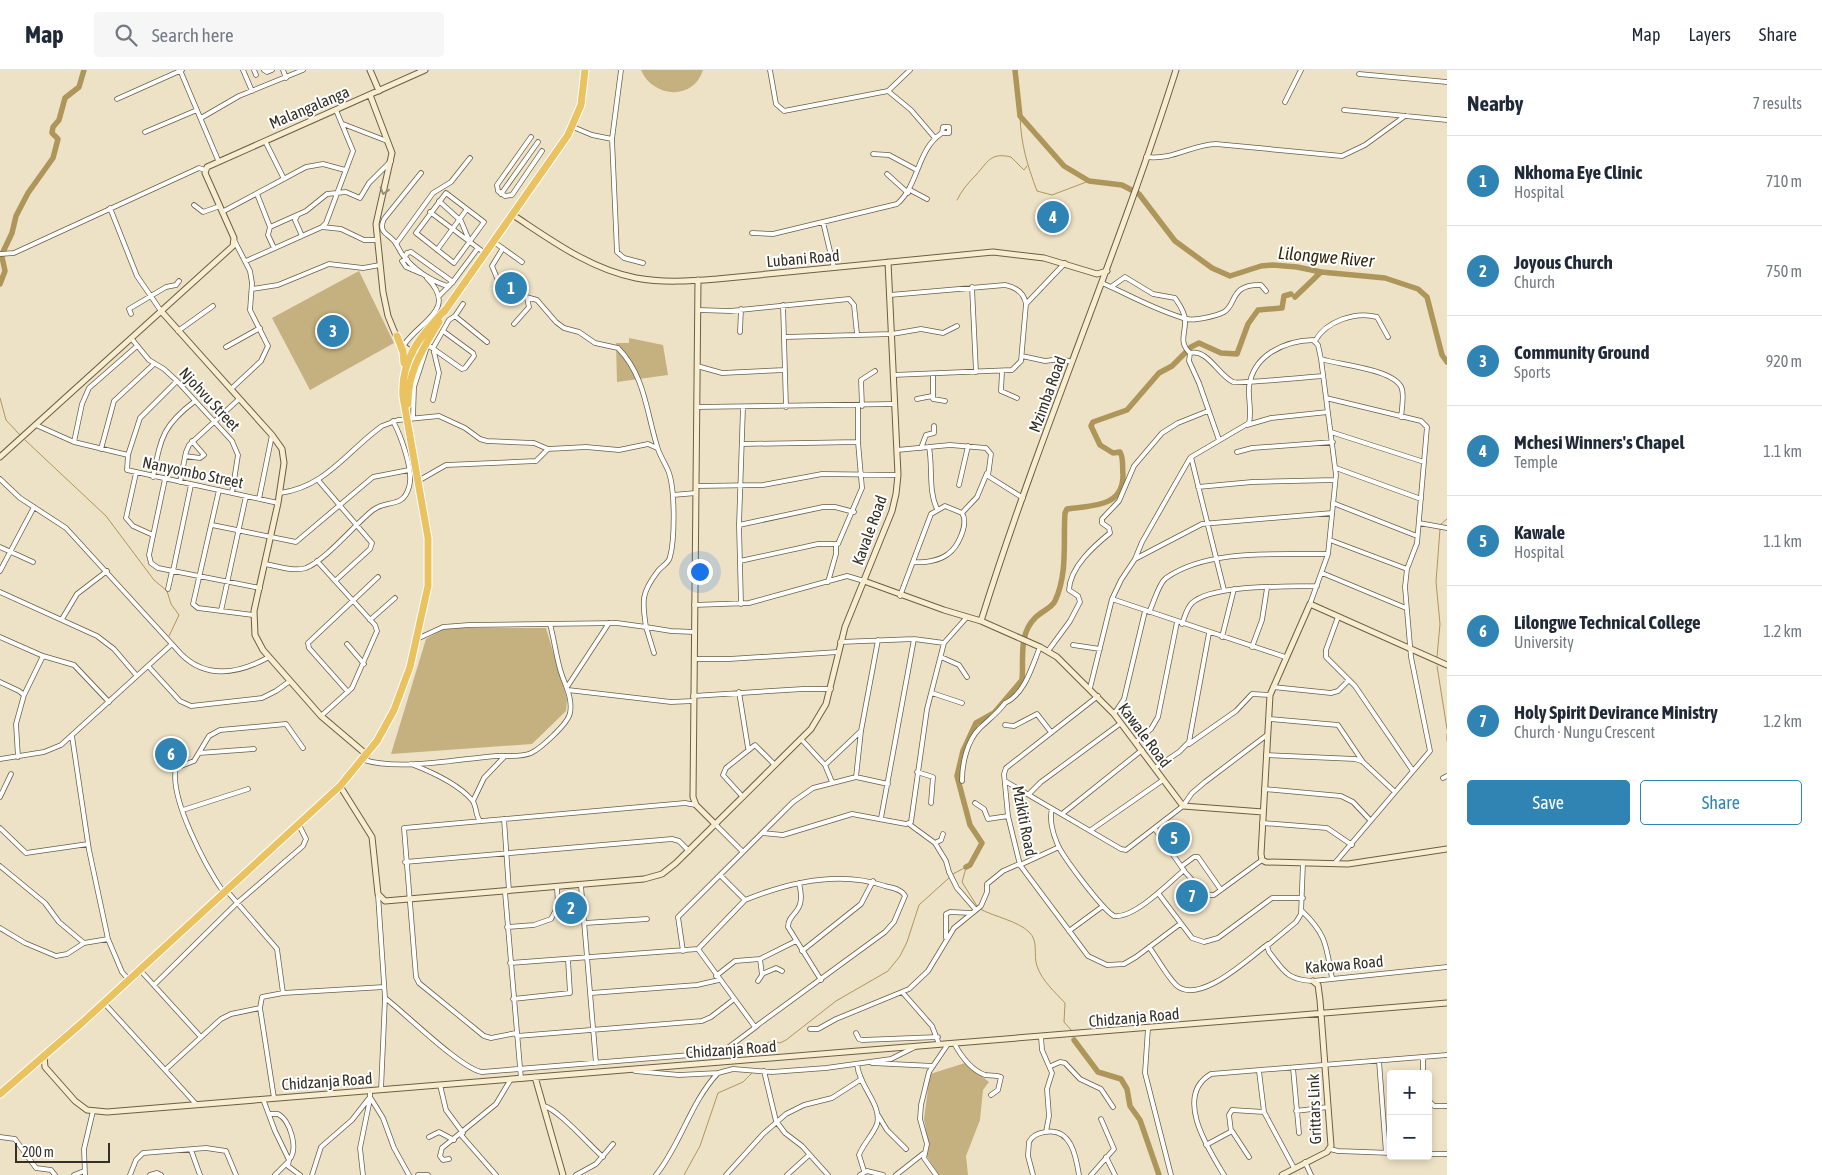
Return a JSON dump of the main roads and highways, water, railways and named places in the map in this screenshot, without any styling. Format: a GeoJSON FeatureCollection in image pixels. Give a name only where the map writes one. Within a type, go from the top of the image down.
{"type":"FeatureCollection","features":[{"type":"Feature","properties":{"kind":"highway"},"geometry":{"type":"LineString","coordinates":[[403,384],[411,353],[416,344],[445,310],[486,254],[573,127],[582,101],[585,70]]}},
{"type":"Feature","properties":{"kind":"highway"},"geometry":{"type":"LineString","coordinates":[[0,1094],[104,1003],[340,786],[365,757],[394,710],[410,667],[417,639],[428,586],[430,560],[418,481],[408,394],[418,357],[445,310]]}},
{"type":"Feature","properties":{"kind":"highway"},"geometry":{"type":"LineString","coordinates":[[396,336],[404,355],[403,384],[410,417]]}},
{"type":"Feature","properties":{"kind":"highway"},"geometry":{"type":"LineString","coordinates":[[403,345],[416,344]]}},
{"type":"Feature","properties":{"kind":"waterway"},"geometry":{"type":"LineString","coordinates":[[3,252],[12,233],[16,216],[28,193],[53,158],[58,139],[52,133],[53,127],[59,120],[65,98],[79,87],[84,70]]}},
{"type":"Feature","properties":{"kind":"waterway","name":"Lilongwe River"},"geometry":{"type":"LineString","coordinates":[[1015,70],[1020,116],[1064,166],[1089,181],[1122,185],[1139,194],[1175,241],[1212,268],[1230,276],[1261,266],[1297,267],[1321,272],[1385,278],[1418,289],[1427,297],[1442,355],[1447,362]]}},
{"type":"Feature","properties":{"kind":"waterway"},"geometry":{"type":"LineString","coordinates":[[1020,116],[1025,154],[1037,191],[1052,195],[1089,181]]}},
{"type":"Feature","properties":{"kind":"waterway"},"geometry":{"type":"LineString","coordinates":[[957,200],[968,184],[987,162],[994,157],[1011,157],[1024,170],[1027,166]]}},
{"type":"Feature","properties":{"kind":"waterway"},"geometry":{"type":"LineString","coordinates":[[0,284],[5,271],[2,257]]}},
{"type":"Feature","properties":{"kind":"waterway"},"geometry":{"type":"LineString","coordinates":[[1295,297],[1321,272]]}},
{"type":"Feature","properties":{"kind":"waterway"},"geometry":{"type":"LineString","coordinates":[[966,867],[970,865],[982,843],[970,825],[957,776],[963,751],[976,723],[994,713],[1022,680],[1023,648],[1026,632],[1035,618],[1053,604],[1062,580],[1065,513],[1067,509],[1104,503],[1118,494],[1122,486],[1123,475],[1120,452],[1113,453],[1100,445],[1091,426],[1093,422],[1127,410],[1159,373],[1172,366],[1191,347],[1199,343],[1221,353],[1237,354],[1248,324],[1258,310],[1282,308],[1284,296],[1291,294]]}},
{"type":"Feature","properties":{"kind":"waterway"},"geometry":{"type":"LineString","coordinates":[[0,398],[6,420],[20,435]]}},
{"type":"Feature","properties":{"kind":"waterway"},"geometry":{"type":"LineString","coordinates":[[25,440],[106,516],[154,580],[167,591],[171,604],[179,615],[169,636]]}},
{"type":"Feature","properties":{"kind":"waterway"},"geometry":{"type":"LineString","coordinates":[[1441,524],[1447,519]]}},
{"type":"Feature","properties":{"kind":"waterway"},"geometry":{"type":"LineString","coordinates":[[1437,657],[1440,624],[1436,582],[1440,529]]}},
{"type":"Feature","properties":{"kind":"waterway"},"geometry":{"type":"LineString","coordinates":[[1437,666],[1447,729]]}},
{"type":"Feature","properties":{"kind":"waterway"},"geometry":{"type":"LineString","coordinates":[[1447,734],[1447,741]]}},
{"type":"Feature","properties":{"kind":"waterway"},"geometry":{"type":"LineString","coordinates":[[953,874],[966,867]]}},
{"type":"Feature","properties":{"kind":"waterway"},"geometry":{"type":"LineString","coordinates":[[966,868],[962,882],[977,906]]}},
{"type":"Feature","properties":{"kind":"waterway"},"geometry":{"type":"LineString","coordinates":[[755,1053],[766,1043],[780,1043],[786,1040],[836,1001],[888,971],[900,956],[907,942],[919,905],[950,877]]}},
{"type":"Feature","properties":{"kind":"waterway"},"geometry":{"type":"LineString","coordinates":[[980,909],[1019,925],[1029,932],[1034,940],[1036,962],[1039,971],[1049,986],[1065,1003],[1064,1022],[1072,1031]]}},
{"type":"Feature","properties":{"kind":"waterway"},"geometry":{"type":"LineString","coordinates":[[1074,1040],[1098,1072],[1121,1079],[1127,1089],[1130,1106],[1140,1120],[1159,1175]]}},
{"type":"Feature","properties":{"kind":"waterway"},"geometry":{"type":"LineString","coordinates":[[684,1175],[700,1146],[718,1093],[743,1082],[752,1073]]}},
{"type":"Feature","properties":{"kind":"place","name":"Mchesi Winners's Chapel"},"geometry":{"type":"Point","coordinates":[1053,217]}},
{"type":"Feature","properties":{"kind":"place","name":"Nkhoma Eye Clinic"},"geometry":{"type":"Point","coordinates":[511,288]}},
{"type":"Feature","properties":{"kind":"place","name":"Community Ground"},"geometry":{"type":"Point","coordinates":[333,331]}},
{"type":"Feature","properties":{"kind":"place","name":"Lilongwe Technical College"},"geometry":{"type":"Point","coordinates":[171,754]}},
{"type":"Feature","properties":{"kind":"place","name":"Kawale"},"geometry":{"type":"Point","coordinates":[1174,838]}},
{"type":"Feature","properties":{"kind":"place","name":"Holy Spirit Devirance Ministry"},"geometry":{"type":"Point","coordinates":[1192,896]}},
{"type":"Feature","properties":{"kind":"place","name":"Joyous Church"},"geometry":{"type":"Point","coordinates":[571,908]}}]}
